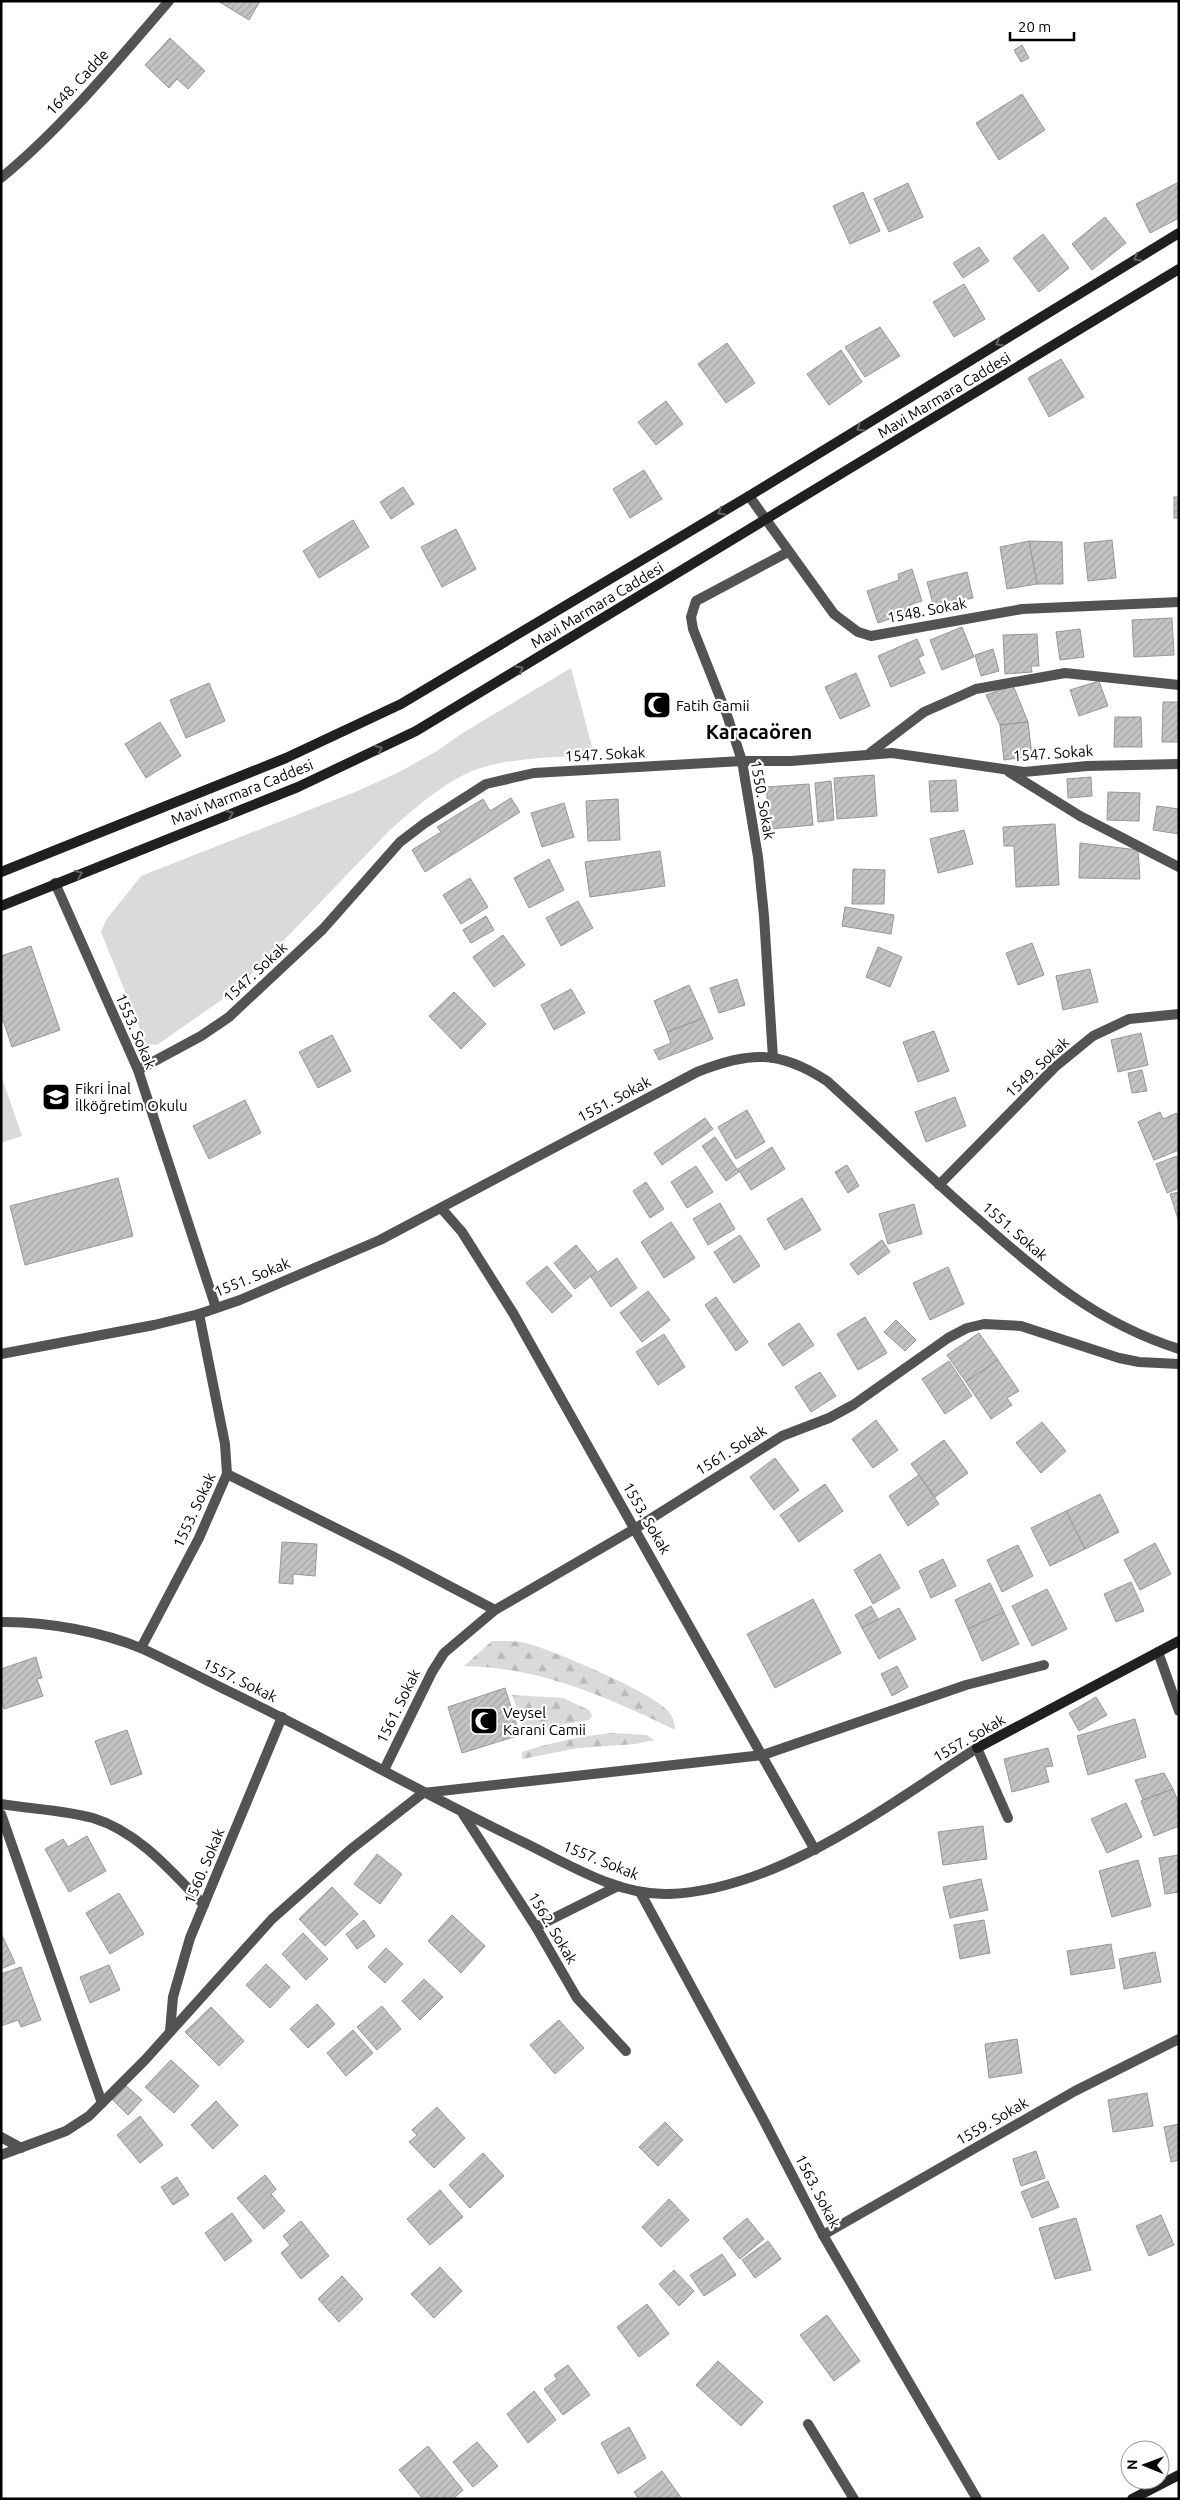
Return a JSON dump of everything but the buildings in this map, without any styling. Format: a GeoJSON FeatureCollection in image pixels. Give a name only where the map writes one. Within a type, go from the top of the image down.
{"type":"FeatureCollection","features":[{"type":"Feature","properties":{"kind":"street","name":"1648. Cadde"},"geometry":{"type":"LineString","coordinates":[[1,178],[21,162],[52,130],[170,1]]}},
{"type":"Feature","properties":{"kind":"street"},"geometry":{"type":"LineString","coordinates":[[1,872],[286,758],[401,704],[749,496],[1179,233]]}},
{"type":"Feature","properties":{"kind":"street","name":"Mavi Marmara Caddesi"},"geometry":{"type":"LineString","coordinates":[[1,906],[298,787],[416,731],[767,521],[1179,269]]}},
{"type":"Feature","properties":{"kind":"street","name":"1548. Sokak"},"geometry":{"type":"LineString","coordinates":[[749,496],[834,614],[858,632],[871,636],[1022,609],[1179,602]]}},
{"type":"Feature","properties":{"kind":"street","name":"1550. Sokak"},"geometry":{"type":"LineString","coordinates":[[773,1058],[758,857],[742,761],[724,706],[693,630],[690,617],[696,601],[788,552]]}},
{"type":"Feature","properties":{"kind":"street"},"geometry":{"type":"LineString","coordinates":[[870,753],[924,712],[976,689],[1065,673],[1179,685]]}},
{"type":"Feature","properties":{"kind":"street","name":"1547. Sokak"},"geometry":{"type":"LineString","coordinates":[[138,1070],[201,1036],[229,1017],[323,929],[400,842],[425,823],[486,784],[534,774],[742,761],[812,760],[870,753],[892,753],[938,758],[1008,772],[1087,766],[1179,764]]}},
{"type":"Feature","properties":{"kind":"street"},"geometry":{"type":"LineString","coordinates":[[1008,772],[1080,816],[1179,867]]}},
{"type":"Feature","properties":{"kind":"street","name":"1553. Sokak"},"geometry":{"type":"LineString","coordinates":[[55,884],[138,1070],[216,1308]]}},
{"type":"Feature","properties":{"kind":"street","name":"1549. Sokak"},"geometry":{"type":"LineString","coordinates":[[939,1185],[1055,1067],[1093,1036],[1129,1019],[1179,1014]]}},
{"type":"Feature","properties":{"kind":"street","name":"1551. Sokak"},"geometry":{"type":"LineString","coordinates":[[1,1354],[154,1325],[199,1314],[240,1300],[380,1240],[697,1072],[732,1058],[756,1056],[773,1058],[812,1071],[827,1081],[939,1185],[1020,1257],[1068,1296],[1124,1328],[1179,1349]]}},
{"type":"Feature","properties":{"kind":"street","name":"1553. Sokak"},"geometry":{"type":"LineString","coordinates":[[441,1208],[462,1232],[508,1305],[636,1528],[816,1850]]}},
{"type":"Feature","properties":{"kind":"street","name":"1553. Sokak"},"geometry":{"type":"LineString","coordinates":[[141,1648],[199,1538],[227,1474],[225,1444],[199,1314]]}},
{"type":"Feature","properties":{"kind":"street","name":"1561. Sokak"},"geometry":{"type":"LineString","coordinates":[[384,1770],[432,1672],[444,1653],[495,1610],[636,1528],[782,1436],[829,1418],[853,1405],[927,1352],[967,1328],[984,1324],[1021,1326],[1120,1358],[1139,1362],[1179,1364]]}},
{"type":"Feature","properties":{"kind":"street"},"geometry":{"type":"LineString","coordinates":[[227,1474],[398,1559],[495,1610]]}},
{"type":"Feature","properties":{"kind":"street","name":"1557. Sokak"},"geometry":{"type":"LineString","coordinates":[[1,1622],[30,1623],[82,1631],[141,1648],[282,1717],[463,1813],[591,1875],[618,1886],[640,1892],[668,1894],[754,1877],[816,1850],[977,1748],[1179,1641]]}},
{"type":"Feature","properties":{"kind":"street"},"geometry":{"type":"LineString","coordinates":[[1158,1652],[1179,1711]]}},
{"type":"Feature","properties":{"kind":"street"},"geometry":{"type":"LineString","coordinates":[[1,2155],[66,2131],[89,2116],[272,1920],[350,1850],[423,1792],[763,1755],[966,1685],[1044,1665]]}},
{"type":"Feature","properties":{"kind":"street","name":"1560. Sokak"},"geometry":{"type":"LineString","coordinates":[[170,2031],[172,1997],[190,1938],[282,1717]]}},
{"type":"Feature","properties":{"kind":"street"},"geometry":{"type":"LineString","coordinates":[[977,1748],[1008,1818]]}},
{"type":"Feature","properties":{"kind":"street"},"geometry":{"type":"LineString","coordinates":[[1,1804],[93,1818],[134,1838],[162,1861],[204,1905]]}},
{"type":"Feature","properties":{"kind":"street","name":"1562. Sokak"},"geometry":{"type":"LineString","coordinates":[[463,1813],[536,1927],[577,1998],[626,2050]]}},
{"type":"Feature","properties":{"kind":"street"},"geometry":{"type":"LineString","coordinates":[[1,1814],[102,2103]]}},
{"type":"Feature","properties":{"kind":"street"},"geometry":{"type":"LineString","coordinates":[[536,1927],[618,1886]]}},
{"type":"Feature","properties":{"kind":"street","name":"1563. Sokak"},"geometry":{"type":"LineString","coordinates":[[640,1892],[823,2235],[978,2499]]}},
{"type":"Feature","properties":{"kind":"street","name":"1559. Sokak"},"geometry":{"type":"LineString","coordinates":[[823,2235],[1075,2091],[1179,2039]]}},
{"type":"Feature","properties":{"kind":"street"},"geometry":{"type":"LineString","coordinates":[[1,2137],[21,2148]]}},
{"type":"Feature","properties":{"kind":"street"},"geometry":{"type":"LineString","coordinates":[[808,2424],[854,2499]]}},
{"type":"Feature","properties":{"kind":"street"},"geometry":{"type":"LineString","coordinates":[[1132,2499],[1179,2476]]}},
{"type":"Feature","properties":{"kind":"green space"},"geometry":{"type":"Polygon","coordinates":[[[571,668],[594,754],[500,763],[472,771],[450,782],[390,830],[237,989],[157,1045],[146,1044],[101,932],[106,920],[141,876],[360,790],[399,772],[437,751],[461,734],[571,668]]]}},
{"type":"Feature","properties":{"kind":"green space"},"geometry":{"type":"Polygon","coordinates":[[[1,1075],[22,1136],[1,1143],[1,1075]]]}},
{"type":"Feature","properties":{"kind":"green space"},"geometry":{"type":"Polygon","coordinates":[[[492,1641],[516,1641],[530,1644],[582,1664],[625,1684],[660,1704],[669,1712],[674,1720],[675,1730],[599,1696],[547,1678],[520,1672],[464,1666],[492,1641]]]}},
{"type":"Feature","properties":{"kind":"green space"},"geometry":{"type":"Polygon","coordinates":[[[512,1695],[563,1698],[589,1710],[592,1715],[589,1720],[526,1735],[512,1695]]]}},
{"type":"Feature","properties":{"kind":"green space"},"geometry":{"type":"Polygon","coordinates":[[[613,1733],[647,1735],[654,1740],[636,1744],[578,1748],[522,1759],[522,1752],[544,1745],[613,1733]]]}},
{"type":"Feature","properties":{"kind":"place","name":"Fatih Camii"},"geometry":{"type":"Point","coordinates":[657,705]}},
{"type":"Feature","properties":{"kind":"place","name":"Fikri İnal İlköğretim Okulu"},"geometry":{"type":"Point","coordinates":[56,1097]}},
{"type":"Feature","properties":{"kind":"place","name":"Veysel Karani Camii"},"geometry":{"type":"Point","coordinates":[484,1721]}},
{"type":"Feature","properties":{"kind":"district","name":"Karacaören"},"geometry":{"type":"Point","coordinates":[759,731]}}]}
